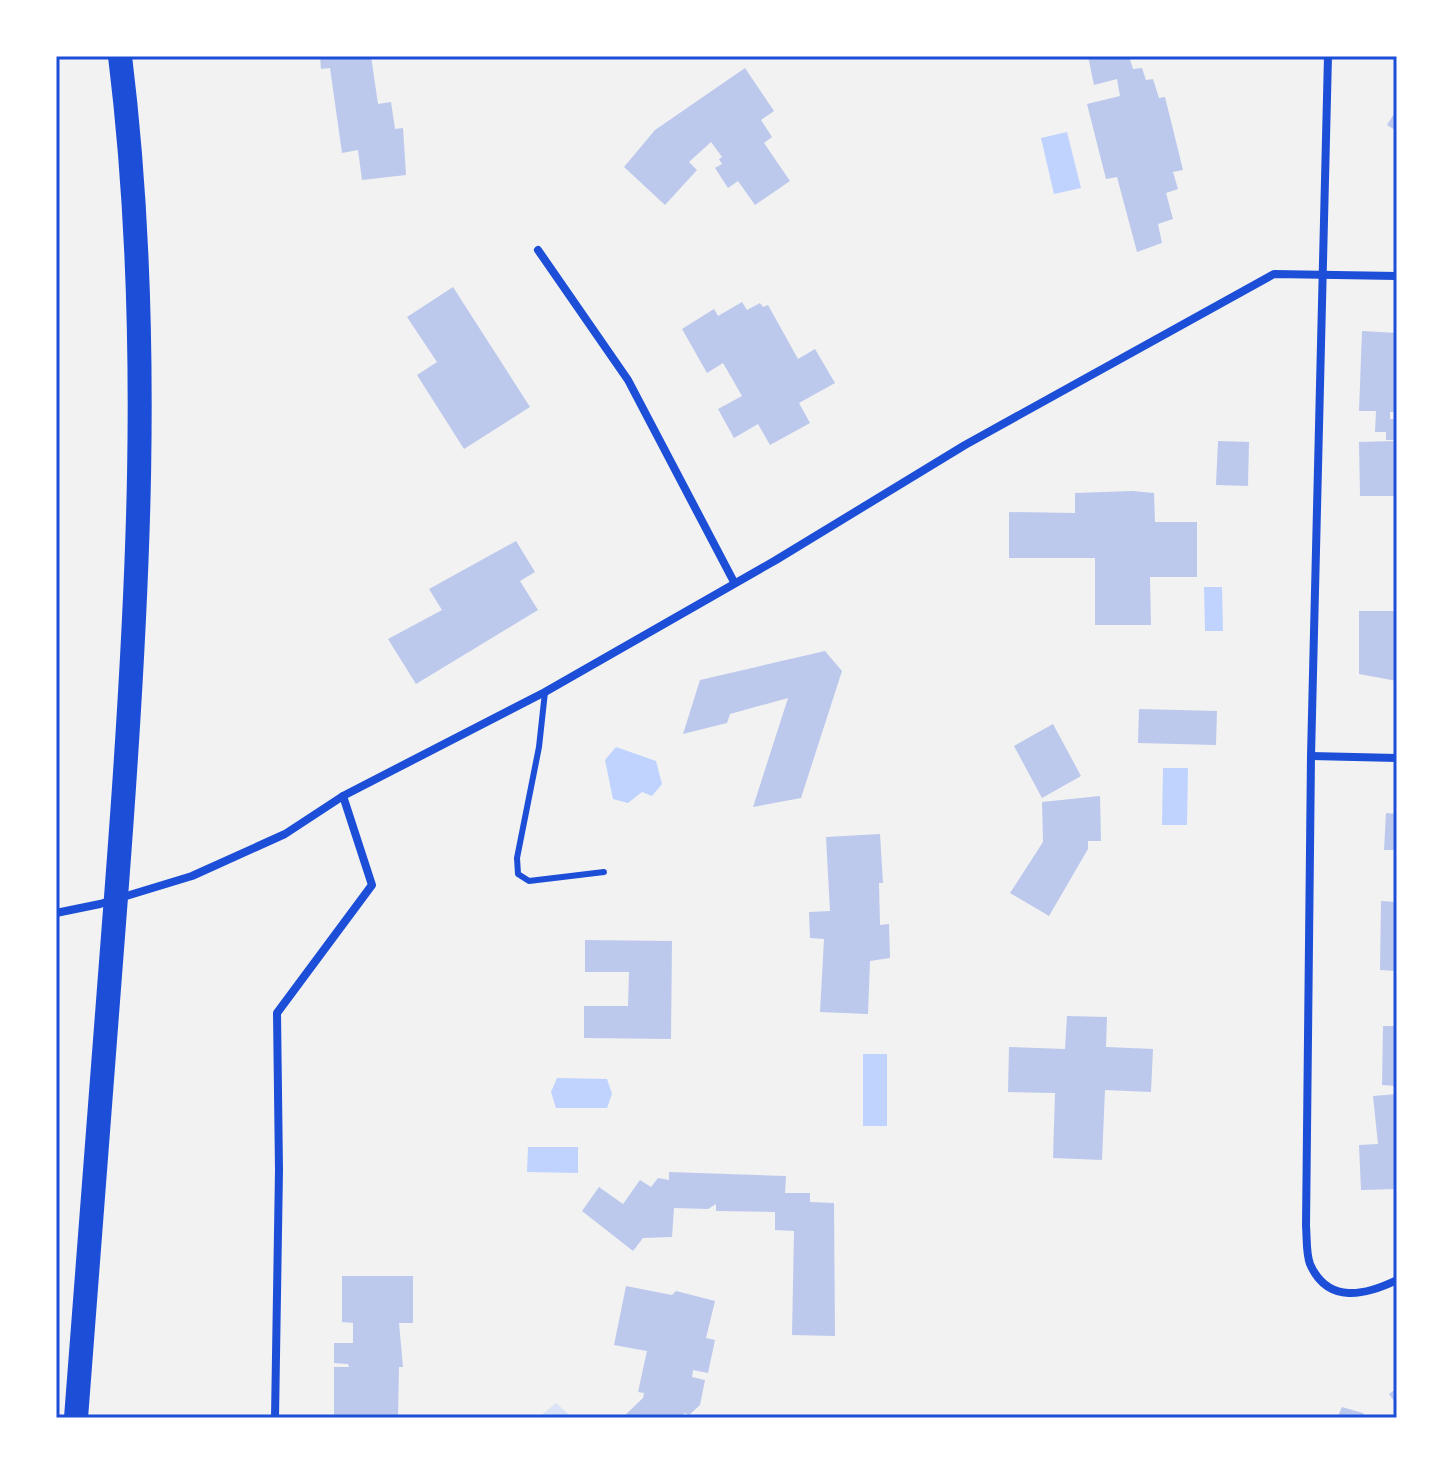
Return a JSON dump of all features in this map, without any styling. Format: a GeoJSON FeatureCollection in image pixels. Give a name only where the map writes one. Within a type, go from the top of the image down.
{"type":"FeatureCollection","features":[{"type":"Feature","properties":{"kind":"highway"},"geometry":{"type":"LineString","coordinates":[[76,1418],[132,695],[141,495],[139,292],[120,56]]}},
{"type":"Feature","properties":{"kind":"street"},"geometry":{"type":"LineString","coordinates":[[1328,56],[1311,756],[1306,1226],[1310,1263],[1335,1292],[1351,1296],[1397,1280]]}},
{"type":"Feature","properties":{"kind":"street"},"geometry":{"type":"LineString","coordinates":[[538,250],[628,380],[734,582]]}},
{"type":"Feature","properties":{"kind":"street"},"geometry":{"type":"LineString","coordinates":[[56,913],[100,904],[192,876],[285,834],[343,796],[545,692],[965,445],[1274,274],[1397,276]]}},
{"type":"Feature","properties":{"kind":"street"},"geometry":{"type":"LineString","coordinates":[[1311,756],[1397,758]]}},
{"type":"Feature","properties":{"kind":"street"},"geometry":{"type":"LineString","coordinates":[[275,1418],[279,1170],[277,1013],[372,885],[343,796]]}},
{"type":"Feature","properties":{"kind":"lane"},"geometry":{"type":"LineString","coordinates":[[545,692],[539,747],[517,858],[518,874],[529,881],[604,872]]}},
{"type":"Feature","properties":{"kind":"shaded area"},"geometry":{"type":"Polygon","coordinates":[[[556,1403],[573,1418],[538,1418],[556,1403]]]}},
{"type":"Feature","properties":{"kind":"water"},"geometry":{"type":"Polygon","coordinates":[[[1067,132],[1081,188],[1054,194],[1041,138],[1067,132]]]}},
{"type":"Feature","properties":{"kind":"water"},"geometry":{"type":"Polygon","coordinates":[[[1204,587],[1222,587],[1223,631],[1205,631],[1204,587]]]}},
{"type":"Feature","properties":{"kind":"water"},"geometry":{"type":"Polygon","coordinates":[[[616,747],[656,761],[662,784],[652,796],[642,792],[628,803],[613,799],[605,760],[616,747]]]}},
{"type":"Feature","properties":{"kind":"water"},"geometry":{"type":"Polygon","coordinates":[[[1163,768],[1188,768],[1187,825],[1162,825],[1163,768]]]}},
{"type":"Feature","properties":{"kind":"water"},"geometry":{"type":"Polygon","coordinates":[[[863,1054],[887,1054],[887,1126],[863,1126],[863,1054]]]}},
{"type":"Feature","properties":{"kind":"water"},"geometry":{"type":"Polygon","coordinates":[[[557,1078],[607,1079],[612,1094],[607,1108],[556,1108],[551,1092],[557,1078]]]}},
{"type":"Feature","properties":{"kind":"water"},"geometry":{"type":"Polygon","coordinates":[[[528,1147],[578,1147],[578,1173],[527,1172],[528,1147]]]}},
{"type":"Feature","properties":{"kind":"building"},"geometry":{"type":"Polygon","coordinates":[[[320,56],[371,56],[378,104],[391,102],[395,129],[403,128],[406,175],[362,180],[358,150],[342,153],[330,68],[321,69],[320,56]]]}},
{"type":"Feature","properties":{"kind":"building"},"geometry":{"type":"Polygon","coordinates":[[[1088,56],[1129,56],[1133,69],[1142,68],[1146,80],[1153,79],[1159,98],[1165,97],[1183,170],[1173,172],[1178,189],[1166,193],[1173,219],[1158,224],[1162,243],[1137,252],[1117,177],[1106,179],[1087,104],[1120,96],[1117,79],[1094,85],[1088,56]]]}},
{"type":"Feature","properties":{"kind":"building"},"geometry":{"type":"Polygon","coordinates":[[[745,68],[774,111],[761,120],[772,137],[764,143],[790,181],[755,205],[738,181],[728,188],[715,168],[722,164],[719,159],[722,157],[711,142],[689,162],[697,170],[665,205],[624,167],[655,130],[745,68]]]}},
{"type":"Feature","properties":{"kind":"building"},"geometry":{"type":"Polygon","coordinates":[[[1397,109],[1397,131],[1387,125],[1397,109]]]}},
{"type":"Feature","properties":{"kind":"building"},"geometry":{"type":"Polygon","coordinates":[[[453,287],[530,407],[464,449],[417,375],[437,362],[407,317],[453,287]]]}},
{"type":"Feature","properties":{"kind":"building"},"geometry":{"type":"Polygon","coordinates":[[[742,302],[747,310],[760,303],[763,307],[768,305],[798,359],[815,349],[835,383],[799,403],[810,423],[770,445],[758,424],[734,438],[718,409],[742,396],[723,363],[707,373],[682,329],[714,309],[718,316],[742,302]]]}},
{"type":"Feature","properties":{"kind":"building"},"geometry":{"type":"Polygon","coordinates":[[[1362,331],[1397,333],[1397,412],[1390,412],[1390,419],[1397,419],[1397,440],[1386,440],[1386,432],[1375,432],[1376,411],[1359,411],[1362,331]]]}},
{"type":"Feature","properties":{"kind":"building"},"geometry":{"type":"Polygon","coordinates":[[[1218,441],[1249,442],[1248,486],[1216,485],[1218,441]]]}},
{"type":"Feature","properties":{"kind":"building"},"geometry":{"type":"Polygon","coordinates":[[[1397,441],[1397,496],[1360,496],[1359,442],[1397,441]]]}},
{"type":"Feature","properties":{"kind":"building"},"geometry":{"type":"Polygon","coordinates":[[[1075,493],[1154,493],[1155,522],[1197,522],[1197,577],[1150,577],[1151,625],[1095,625],[1095,558],[1009,558],[1009,512],[1075,513],[1075,493]]]}},
{"type":"Feature","properties":{"kind":"building"},"geometry":{"type":"Polygon","coordinates":[[[516,541],[535,572],[520,581],[538,610],[416,684],[388,639],[442,610],[429,589],[516,541]]]}},
{"type":"Feature","properties":{"kind":"building"},"geometry":{"type":"Polygon","coordinates":[[[1359,611],[1397,611],[1397,681],[1359,674],[1359,611]]]}},
{"type":"Feature","properties":{"kind":"building"},"geometry":{"type":"Polygon","coordinates":[[[825,651],[842,671],[801,798],[753,807],[788,698],[730,714],[727,723],[683,734],[700,680],[825,651]]]}},
{"type":"Feature","properties":{"kind":"building"},"geometry":{"type":"Polygon","coordinates":[[[1139,709],[1217,711],[1216,745],[1138,743],[1139,709]]]}},
{"type":"Feature","properties":{"kind":"building"},"geometry":{"type":"Polygon","coordinates":[[[1053,724],[1081,776],[1042,798],[1014,746],[1053,724]]]}},
{"type":"Feature","properties":{"kind":"building"},"geometry":{"type":"Polygon","coordinates":[[[1100,796],[1101,841],[1088,841],[1088,849],[1049,916],[1010,893],[1043,842],[1042,802],[1100,796]]]}},
{"type":"Feature","properties":{"kind":"building"},"geometry":{"type":"Polygon","coordinates":[[[1386,813],[1397,814],[1397,850],[1384,850],[1386,813]]]}},
{"type":"Feature","properties":{"kind":"building"},"geometry":{"type":"Polygon","coordinates":[[[880,834],[883,883],[879,883],[880,925],[889,924],[890,958],[870,961],[868,1014],[820,1012],[824,939],[810,938],[809,912],[830,911],[826,837],[880,834]]]}},
{"type":"Feature","properties":{"kind":"building"},"geometry":{"type":"Polygon","coordinates":[[[1381,901],[1397,902],[1397,971],[1380,970],[1381,901]]]}},
{"type":"Feature","properties":{"kind":"building"},"geometry":{"type":"Polygon","coordinates":[[[585,940],[672,941],[671,1039],[584,1038],[584,1006],[628,1006],[629,972],[585,972],[585,940]]]}},
{"type":"Feature","properties":{"kind":"building"},"geometry":{"type":"Polygon","coordinates":[[[1067,1016],[1107,1017],[1106,1047],[1153,1049],[1151,1092],[1105,1090],[1102,1160],[1053,1158],[1055,1093],[1008,1092],[1009,1047],[1065,1049],[1067,1016]]]}},
{"type":"Feature","properties":{"kind":"building"},"geometry":{"type":"Polygon","coordinates":[[[1383,1026],[1397,1026],[1397,1086],[1382,1085],[1383,1026]]]}},
{"type":"Feature","properties":{"kind":"building"},"geometry":{"type":"Polygon","coordinates":[[[1397,1094],[1397,1189],[1361,1190],[1359,1145],[1378,1144],[1373,1096],[1397,1094]]]}},
{"type":"Feature","properties":{"kind":"building"},"geometry":{"type":"Polygon","coordinates":[[[669,1172],[786,1176],[785,1193],[810,1193],[810,1202],[834,1203],[835,1336],[792,1335],[794,1231],[775,1230],[775,1212],[716,1211],[716,1204],[708,1209],[674,1208],[672,1237],[643,1238],[633,1251],[582,1211],[599,1187],[623,1204],[640,1180],[651,1187],[658,1178],[669,1180],[669,1172]]]}},
{"type":"Feature","properties":{"kind":"building"},"geometry":{"type":"Polygon","coordinates":[[[342,1276],[413,1276],[413,1323],[399,1323],[403,1367],[399,1367],[398,1417],[334,1418],[334,1367],[349,1367],[348,1364],[334,1363],[334,1343],[353,1343],[353,1323],[342,1322],[342,1276]]]}},
{"type":"Feature","properties":{"kind":"building"},"geometry":{"type":"Polygon","coordinates":[[[626,1286],[672,1295],[676,1291],[715,1301],[706,1338],[715,1340],[708,1373],[693,1370],[692,1377],[705,1380],[700,1405],[689,1415],[684,1413],[684,1418],[622,1418],[643,1398],[644,1393],[638,1392],[647,1351],[614,1345],[626,1286]]]}},
{"type":"Feature","properties":{"kind":"building"},"geometry":{"type":"Polygon","coordinates":[[[1397,1388],[1397,1405],[1389,1394],[1397,1388]]]}},
{"type":"Feature","properties":{"kind":"building"},"geometry":{"type":"Polygon","coordinates":[[[1342,1407],[1363,1413],[1366,1418],[1337,1418],[1342,1407]]]}}]}
